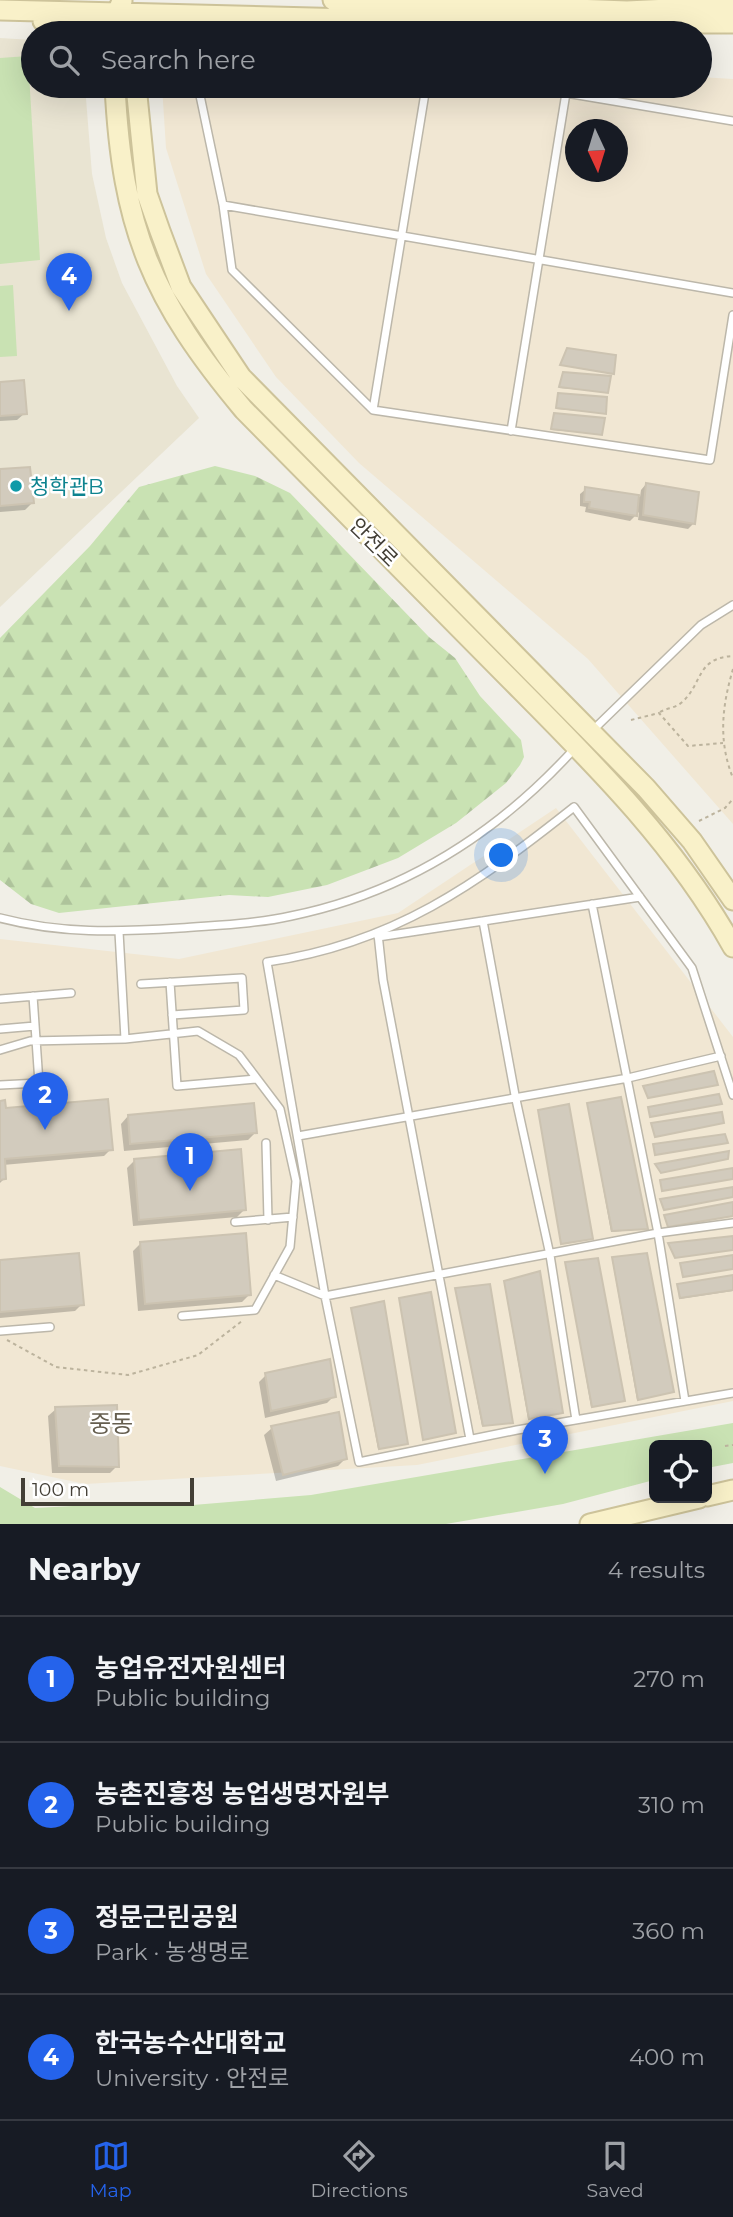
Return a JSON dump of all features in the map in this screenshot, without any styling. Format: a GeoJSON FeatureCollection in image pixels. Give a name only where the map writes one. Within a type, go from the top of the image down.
{"type":"FeatureCollection","features":[{"type":"Feature","properties":{"kind":"street"},"geometry":{"type":"LineString","coordinates":[[333,0],[615,10],[684,11],[733,6]]}},
{"type":"Feature","properties":{"kind":"street"},"geometry":{"type":"LineString","coordinates":[[0,10],[126,12],[209,17],[558,21]]}},
{"type":"Feature","properties":{"kind":"street"},"geometry":{"type":"LineString","coordinates":[[38,10],[38,21]]}},
{"type":"Feature","properties":{"kind":"street"},"geometry":{"type":"LineString","coordinates":[[712,23],[733,23]]}},
{"type":"Feature","properties":{"kind":"street","name":"안전로"},"geometry":{"type":"LineString","coordinates":[[116,98],[118,152],[129,208],[144,254],[174,318],[209,368],[244,410],[577,746],[653,828],[716,917],[733,947]]}},
{"type":"Feature","properties":{"kind":"street","name":"안전로"},"geometry":{"type":"LineString","coordinates":[[137,98],[147,194],[181,287],[241,376],[592,732],[692,841],[733,900]]}},
{"type":"Feature","properties":{"kind":"street"},"geometry":{"type":"LineString","coordinates":[[712,1495],[733,1490]]}},
{"type":"Feature","properties":{"kind":"street"},"geometry":{"type":"LineString","coordinates":[[590,1524],[678,1503]]}},
{"type":"Feature","properties":{"kind":"lane"},"geometry":{"type":"LineString","coordinates":[[201,98],[223,205],[232,270],[373,410],[710,460],[733,315]]}},
{"type":"Feature","properties":{"kind":"lane"},"geometry":{"type":"LineString","coordinates":[[373,410],[424,98]]}},
{"type":"Feature","properties":{"kind":"lane"},"geometry":{"type":"LineString","coordinates":[[511,430],[565,98]]}},
{"type":"Feature","properties":{"kind":"lane"},"geometry":{"type":"LineString","coordinates":[[596,98],[733,121]]}},
{"type":"Feature","properties":{"kind":"lane"},"geometry":{"type":"LineString","coordinates":[[223,205],[733,293]]}},
{"type":"Feature","properties":{"kind":"lane"},"geometry":{"type":"LineString","coordinates":[[0,918],[39,928],[119,932],[290,917],[390,886],[439,862],[490,829],[701,625],[733,606]]}},
{"type":"Feature","properties":{"kind":"lane"},"geometry":{"type":"LineString","coordinates":[[378,936],[502,864],[574,807],[692,968],[733,1095]]}},
{"type":"Feature","properties":{"kind":"lane"},"geometry":{"type":"LineString","coordinates":[[640,897],[378,936],[317,955],[267,962],[325,1296],[359,1462],[470,1439],[733,1393]]}},
{"type":"Feature","properties":{"kind":"lane"},"geometry":{"type":"LineString","coordinates":[[592,904],[658,1233],[685,1401]]}},
{"type":"Feature","properties":{"kind":"lane"},"geometry":{"type":"LineString","coordinates":[[483,921],[515,1096],[550,1255],[576,1420]]}},
{"type":"Feature","properties":{"kind":"lane"},"geometry":{"type":"LineString","coordinates":[[119,932],[125,1039]]}},
{"type":"Feature","properties":{"kind":"lane"},"geometry":{"type":"LineString","coordinates":[[378,936],[383,980],[470,1439]]}},
{"type":"Feature","properties":{"kind":"lane"},"geometry":{"type":"LineString","coordinates":[[141,985],[242,978],[244,1010],[172,1014]]}},
{"type":"Feature","properties":{"kind":"lane"},"geometry":{"type":"LineString","coordinates":[[170,982],[177,1086],[257,1079]]}},
{"type":"Feature","properties":{"kind":"lane"},"geometry":{"type":"LineString","coordinates":[[0,999],[71,993]]}},
{"type":"Feature","properties":{"kind":"lane"},"geometry":{"type":"LineString","coordinates":[[0,1085],[39,1083],[33,996]]}},
{"type":"Feature","properties":{"kind":"lane"},"geometry":{"type":"LineString","coordinates":[[0,1029],[35,1026]]}},
{"type":"Feature","properties":{"kind":"lane"},"geometry":{"type":"LineString","coordinates":[[0,1050],[36,1040],[125,1039],[198,1031],[239,1055],[280,1109],[296,1181],[290,1247],[255,1310],[183,1315]]}},
{"type":"Feature","properties":{"kind":"lane"},"geometry":{"type":"LineString","coordinates":[[298,1136],[628,1078],[721,1056]]}},
{"type":"Feature","properties":{"kind":"lane"},"geometry":{"type":"LineString","coordinates":[[265,1143],[268,1220]]}},
{"type":"Feature","properties":{"kind":"lane"},"geometry":{"type":"LineString","coordinates":[[235,1222],[293,1217]]}},
{"type":"Feature","properties":{"kind":"lane"},"geometry":{"type":"LineString","coordinates":[[274,1275],[325,1296],[658,1233],[733,1223]]}},
{"type":"Feature","properties":{"kind":"lane"},"geometry":{"type":"LineString","coordinates":[[0,1333],[50,1327]]}},
{"type":"Feature","properties":{"kind":"path"},"geometry":{"type":"LineString","coordinates":[[631,720],[679,705],[701,669],[712,662],[733,656]]}},
{"type":"Feature","properties":{"kind":"path"},"geometry":{"type":"LineString","coordinates":[[733,669],[722,716],[724,743],[733,778]]}},
{"type":"Feature","properties":{"kind":"path"},"geometry":{"type":"LineString","coordinates":[[659,713],[688,746],[724,743]]}},
{"type":"Feature","properties":{"kind":"path"},"geometry":{"type":"LineString","coordinates":[[699,821],[725,808],[733,799]]}},
{"type":"Feature","properties":{"kind":"path"},"geometry":{"type":"LineString","coordinates":[[0,1333],[56,1367],[128,1375],[198,1355],[255,1310]]}},
{"type":"Feature","properties":{"kind":"path"},"geometry":{"type":"LineString","coordinates":[[725,1446],[733,1445]]}},
{"type":"Feature","properties":{"kind":"shaded area"},"geometry":{"type":"Polygon","coordinates":[[[0,38],[21,39],[21,98],[86,98],[92,174],[106,238],[122,283],[177,386],[199,418],[0,607],[0,38]]]}},
{"type":"Feature","properties":{"kind":"shaded area"},"geometry":{"type":"Polygon","coordinates":[[[712,78],[733,79],[733,824],[588,659],[359,463],[276,377],[206,274],[166,148],[163,98],[712,98],[712,78]]]}},
{"type":"Feature","properties":{"kind":"shaded area"},"geometry":{"type":"Polygon","coordinates":[[[556,808],[733,1037],[733,1401],[417,1465],[85,1484],[0,1466],[0,939],[179,959],[398,913],[556,808]]]}},
{"type":"Feature","properties":{"kind":"green space"},"geometry":{"type":"Polygon","coordinates":[[[21,56],[21,98],[30,98],[40,260],[0,264],[0,58],[21,56]]]}},
{"type":"Feature","properties":{"kind":"green space"},"geometry":{"type":"Polygon","coordinates":[[[13,285],[17,356],[0,357],[0,286],[13,285]]]}},
{"type":"Feature","properties":{"kind":"green space"},"geometry":{"type":"Polygon","coordinates":[[[215,466],[255,476],[290,493],[429,637],[455,658],[480,696],[521,740],[524,757],[506,783],[456,823],[398,858],[327,885],[268,897],[229,895],[59,913],[31,904],[0,880],[0,638],[90,546],[139,487],[215,466]]]}},
{"type":"Feature","properties":{"kind":"green space"},"geometry":{"type":"Polygon","coordinates":[[[733,1423],[733,1463],[712,1467],[712,1440],[649,1440],[649,1481],[563,1504],[446,1524],[0,1524],[0,1487],[35,1508],[111,1504],[181,1506],[311,1495],[733,1423]]]}},
{"type":"Feature","properties":{"kind":"building"},"geometry":{"type":"Polygon","coordinates":[[[567,348],[616,355],[614,374],[560,365],[567,348]]]}},
{"type":"Feature","properties":{"kind":"building"},"geometry":{"type":"Polygon","coordinates":[[[563,372],[611,376],[608,393],[559,387],[563,372]]]}},
{"type":"Feature","properties":{"kind":"building"},"geometry":{"type":"Polygon","coordinates":[[[24,380],[27,414],[0,416],[0,382],[24,380]]]}},
{"type":"Feature","properties":{"kind":"building"},"geometry":{"type":"Polygon","coordinates":[[[558,393],[607,397],[606,414],[556,408],[558,393]]]}},
{"type":"Feature","properties":{"kind":"building"},"geometry":{"type":"Polygon","coordinates":[[[554,413],[605,418],[602,435],[551,429],[554,413]]]}},
{"type":"Feature","properties":{"kind":"building","name":"청학관B"},"geometry":{"type":"Polygon","coordinates":[[[30,467],[34,503],[0,506],[0,469],[30,467]]]}},
{"type":"Feature","properties":{"kind":"building"},"geometry":{"type":"Polygon","coordinates":[[[646,483],[699,492],[695,524],[643,515],[646,483]]]}},
{"type":"Feature","properties":{"kind":"building"},"geometry":{"type":"Polygon","coordinates":[[[585,487],[639,495],[637,516],[589,508],[590,502],[584,502],[585,487]]]}},
{"type":"Feature","properties":{"kind":"building"},"geometry":{"type":"Polygon","coordinates":[[[714,1071],[718,1085],[648,1098],[643,1086],[714,1071]]]}},
{"type":"Feature","properties":{"kind":"building"},"geometry":{"type":"Polygon","coordinates":[[[719,1094],[722,1104],[650,1117],[648,1107],[719,1094]]]}},
{"type":"Feature","properties":{"kind":"building"},"geometry":{"type":"Polygon","coordinates":[[[621,1097],[648,1229],[612,1231],[587,1103],[621,1097]]]}},
{"type":"Feature","properties":{"kind":"building"},"geometry":{"type":"Polygon","coordinates":[[[108,1099],[113,1150],[5,1159],[6,1179],[0,1180],[0,1101],[5,1100],[6,1108],[108,1099]]]}},
{"type":"Feature","properties":{"kind":"building"},"geometry":{"type":"Polygon","coordinates":[[[254,1103],[257,1133],[130,1144],[128,1115],[254,1103]]]}},
{"type":"Feature","properties":{"kind":"building"},"geometry":{"type":"Polygon","coordinates":[[[569,1104],[593,1239],[561,1244],[538,1110],[569,1104]]]}},
{"type":"Feature","properties":{"kind":"building"},"geometry":{"type":"Polygon","coordinates":[[[722,1112],[724,1123],[655,1137],[651,1123],[722,1112]]]}},
{"type":"Feature","properties":{"kind":"building"},"geometry":{"type":"Polygon","coordinates":[[[725,1134],[728,1143],[655,1155],[653,1144],[725,1134]]]}},
{"type":"Feature","properties":{"kind":"building"},"geometry":{"type":"Polygon","coordinates":[[[241,1149],[246,1210],[139,1220],[134,1159],[241,1149]]]}},
{"type":"Feature","properties":{"kind":"building"},"geometry":{"type":"Polygon","coordinates":[[[729,1151],[728,1159],[661,1173],[655,1164],[729,1151]]]}},
{"type":"Feature","properties":{"kind":"building"},"geometry":{"type":"Polygon","coordinates":[[[733,1168],[733,1179],[662,1191],[660,1180],[733,1168]]]}},
{"type":"Feature","properties":{"kind":"building"},"geometry":{"type":"Polygon","coordinates":[[[733,1187],[733,1197],[664,1210],[660,1199],[733,1187]]]}},
{"type":"Feature","properties":{"kind":"building"},"geometry":{"type":"Polygon","coordinates":[[[733,1202],[733,1216],[668,1227],[664,1215],[733,1202]]]}},
{"type":"Feature","properties":{"kind":"building"},"geometry":{"type":"Polygon","coordinates":[[[246,1233],[251,1295],[145,1304],[140,1242],[246,1233]]]}},
{"type":"Feature","properties":{"kind":"building"},"geometry":{"type":"Polygon","coordinates":[[[733,1236],[733,1250],[675,1258],[668,1243],[733,1236]]]}},
{"type":"Feature","properties":{"kind":"building"},"geometry":{"type":"Polygon","coordinates":[[[79,1253],[84,1305],[0,1312],[0,1260],[79,1253]]]}},
{"type":"Feature","properties":{"kind":"building"},"geometry":{"type":"Polygon","coordinates":[[[647,1253],[674,1392],[638,1400],[612,1257],[647,1253]]]}},
{"type":"Feature","properties":{"kind":"building"},"geometry":{"type":"Polygon","coordinates":[[[733,1255],[733,1269],[683,1277],[680,1263],[733,1255]]]}},
{"type":"Feature","properties":{"kind":"building"},"geometry":{"type":"Polygon","coordinates":[[[598,1258],[625,1401],[592,1407],[565,1262],[598,1258]]]}},
{"type":"Feature","properties":{"kind":"building"},"geometry":{"type":"Polygon","coordinates":[[[540,1271],[563,1413],[529,1419],[504,1281],[540,1271]]]}},
{"type":"Feature","properties":{"kind":"building"},"geometry":{"type":"Polygon","coordinates":[[[733,1275],[733,1290],[680,1298],[677,1284],[733,1275]]]}},
{"type":"Feature","properties":{"kind":"building"},"geometry":{"type":"Polygon","coordinates":[[[490,1284],[513,1423],[483,1426],[455,1288],[490,1284]]]}},
{"type":"Feature","properties":{"kind":"building"},"geometry":{"type":"Polygon","coordinates":[[[431,1292],[456,1433],[423,1440],[399,1298],[431,1292]]]}},
{"type":"Feature","properties":{"kind":"building"},"geometry":{"type":"Polygon","coordinates":[[[384,1301],[408,1444],[379,1449],[351,1308],[384,1301]]]}},
{"type":"Feature","properties":{"kind":"building"},"geometry":{"type":"Polygon","coordinates":[[[330,1359],[336,1397],[271,1411],[265,1373],[330,1359]]]}},
{"type":"Feature","properties":{"kind":"building"},"geometry":{"type":"Polygon","coordinates":[[[117,1405],[119,1467],[59,1466],[55,1407],[117,1405]]]}},
{"type":"Feature","properties":{"kind":"building"},"geometry":{"type":"Polygon","coordinates":[[[339,1412],[347,1459],[283,1475],[271,1426],[339,1412]]]}},
{"type":"Feature","properties":{"kind":"place","name":"한국농수산대학교"},"geometry":{"type":"Point","coordinates":[69,311]}},
{"type":"Feature","properties":{"kind":"place","name":"청학관B"},"geometry":{"type":"Point","coordinates":[16,486]}},
{"type":"Feature","properties":{"kind":"place","name":"농촌진흥청 농업생명자원부"},"geometry":{"type":"Point","coordinates":[45,1130]}},
{"type":"Feature","properties":{"kind":"place","name":"농업유전자원센터"},"geometry":{"type":"Point","coordinates":[190,1191]}},
{"type":"Feature","properties":{"kind":"place","name":"정문근린공원"},"geometry":{"type":"Point","coordinates":[545,1474]}},
{"type":"Feature","properties":{"kind":"district","name":"중동"},"geometry":{"type":"Point","coordinates":[111,1423]}}]}
